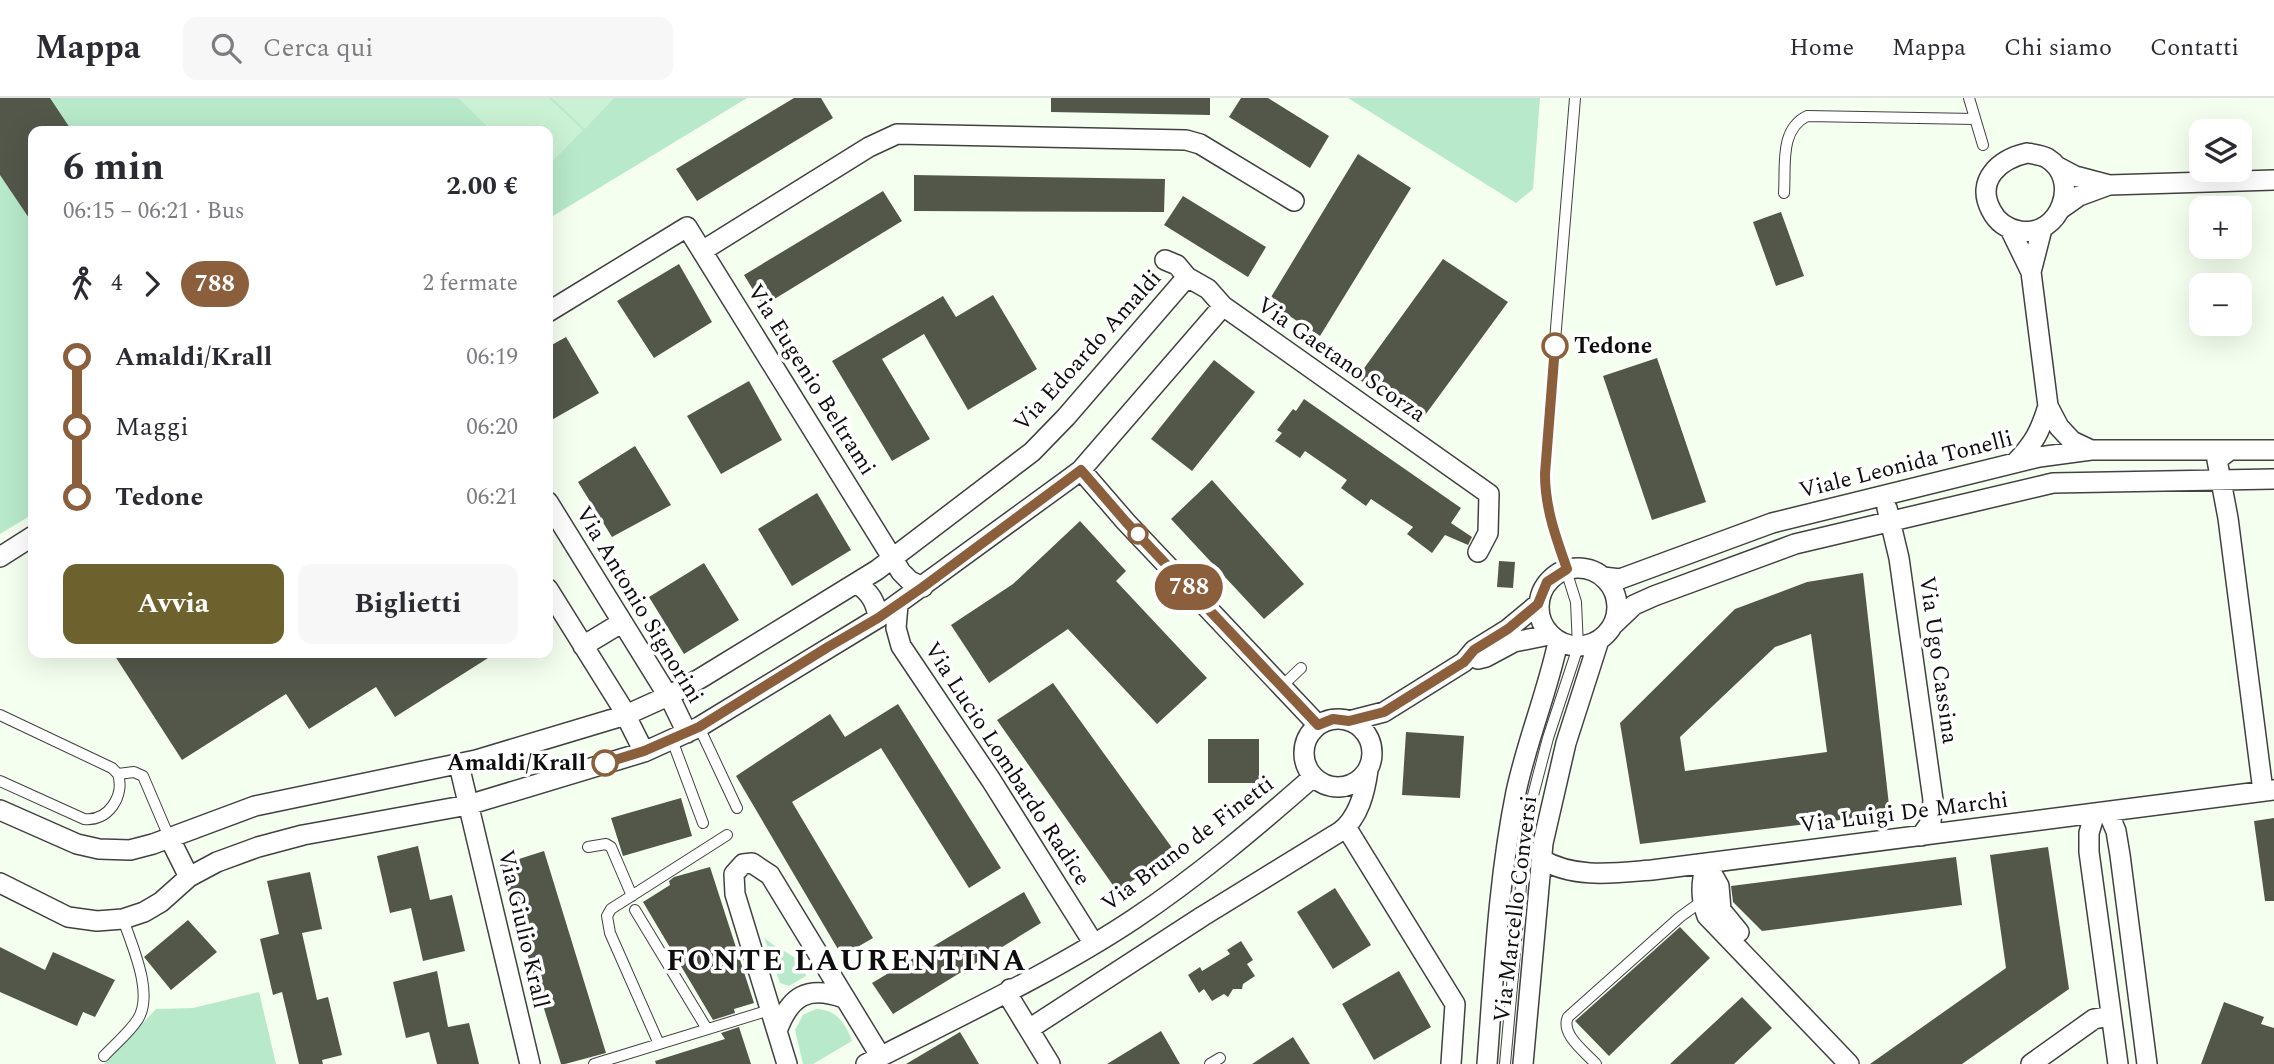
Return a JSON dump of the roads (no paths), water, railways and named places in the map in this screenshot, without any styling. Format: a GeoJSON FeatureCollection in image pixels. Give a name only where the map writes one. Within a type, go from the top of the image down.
{"type":"FeatureCollection","features":[{"type":"Feature","properties":{"kind":"street"},"geometry":{"type":"LineString","coordinates":[[702,251],[869,147],[897,134],[1186,140],[1200,145],[1294,201]]}},
{"type":"Feature","properties":{"kind":"street"},"geometry":{"type":"LineString","coordinates":[[2109,185],[2079,196],[2062,208],[2042,229],[2025,232],[2010,229],[1998,221],[1989,208],[1986,193],[1989,178],[1998,165],[2010,157],[2027,153],[2046,158],[2075,176],[2109,185],[2274,180]]}},
{"type":"Feature","properties":{"kind":"street"},"geometry":{"type":"LineString","coordinates":[[2058,167],[2064,181],[2062,208]]}},
{"type":"Feature","properties":{"kind":"street","name":"Via Eugenio Beltrami"},"geometry":{"type":"LineString","coordinates":[[553,309],[687,228],[893,559]]}},
{"type":"Feature","properties":{"kind":"street"},"geometry":{"type":"LineString","coordinates":[[2010,229],[2031,272],[2048,406],[2059,426],[2072,441],[2091,450]]}},
{"type":"Feature","properties":{"kind":"street"},"geometry":{"type":"LineString","coordinates":[[2031,272],[2042,229]]}},
{"type":"Feature","properties":{"kind":"street"},"geometry":{"type":"LineString","coordinates":[[1164,260],[1177,265],[1187,277]]}},
{"type":"Feature","properties":{"kind":"street","name":"Via Edoardo Amaldi"},"geometry":{"type":"LineString","coordinates":[[0,810],[59,837],[99,849],[130,850],[240,810],[281,799],[459,765],[626,715],[701,678],[893,559],[1044,442],[1187,277],[1208,289],[1223,306]]}},
{"type":"Feature","properties":{"kind":"street"},"geometry":{"type":"LineString","coordinates":[[0,883],[68,916],[97,921],[124,919],[161,902],[190,877],[217,862],[279,841],[468,805],[644,751],[686,734],[898,605],[1081,470],[1223,306]]}},
{"type":"Feature","properties":{"kind":"street","name":"Via Gaetano Scorza"},"geometry":{"type":"LineString","coordinates":[[1223,306],[1489,494],[1488,533],[1478,552]]}},
{"type":"Feature","properties":{"kind":"street"},"geometry":{"type":"LineString","coordinates":[[2016,462],[2033,445],[2048,406]]}},
{"type":"Feature","properties":{"kind":"street","name":"Viale Leonida Tonelli"},"geometry":{"type":"LineString","coordinates":[[1603,577],[1620,579],[1772,523],[2016,462],[2091,450],[2274,450]]}},
{"type":"Feature","properties":{"kind":"street"},"geometry":{"type":"LineString","coordinates":[[2230,450],[2217,460],[2268,791]]}},
{"type":"Feature","properties":{"kind":"street"},"geometry":{"type":"LineString","coordinates":[[1081,470],[1126,522],[1318,725]]}},
{"type":"Feature","properties":{"kind":"street"},"geometry":{"type":"LineString","coordinates":[[1466,660],[1486,657],[1514,642],[1562,641],[1588,646],[1599,640],[1634,605],[1795,544],[2053,483],[2274,479]]}},
{"type":"Feature","properties":{"kind":"street"},"geometry":{"type":"LineString","coordinates":[[1888,521],[1887,506],[1895,492]]}},
{"type":"Feature","properties":{"kind":"street","name":"Via Antonio Signorini"},"geometry":{"type":"LineString","coordinates":[[553,510],[668,696],[686,734]]}},
{"type":"Feature","properties":{"kind":"street","name":"Via Ugo Cassina"},"geometry":{"type":"LineString","coordinates":[[1888,521],[1899,558],[1933,800],[1931,822],[1921,836]]}},
{"type":"Feature","properties":{"kind":"street"},"geometry":{"type":"LineString","coordinates":[[0,557],[28,539]]}},
{"type":"Feature","properties":{"kind":"street"},"geometry":{"type":"LineString","coordinates":[[893,559],[903,575],[923,587]]}},
{"type":"Feature","properties":{"kind":"street"},"geometry":{"type":"LineString","coordinates":[[1368,770],[1352,784],[1342,787],[1332,787],[1313,777],[1304,760],[1304,750],[1311,732],[1318,725],[1333,719],[1349,721],[1384,712],[1466,660],[1474,650],[1508,629],[1538,604],[1547,582],[1567,569],[1588,569],[1603,577],[1612,587],[1617,611],[1614,624]]}},
{"type":"Feature","properties":{"kind":"street"},"geometry":{"type":"LineString","coordinates":[[856,583],[873,599],[878,618]]}},
{"type":"Feature","properties":{"kind":"street"},"geometry":{"type":"LineString","coordinates":[[553,597],[626,715],[644,751]]}},
{"type":"Feature","properties":{"kind":"street"},"geometry":{"type":"LineString","coordinates":[[1538,604],[1543,626],[1562,641]]}},
{"type":"Feature","properties":{"kind":"street","name":"Via Lucio Lombardo Radice"},"geometry":{"type":"LineString","coordinates":[[898,605],[896,623],[901,646],[991,780],[1094,944]]}},
{"type":"Feature","properties":{"kind":"street"},"geometry":{"type":"LineString","coordinates":[[583,646],[621,623]]}},
{"type":"Feature","properties":{"kind":"street","name":"Via Marcello Conversi"},"geometry":{"type":"LineString","coordinates":[[1523,1064],[1541,859],[1550,806],[1561,761],[1599,640]]}},
{"type":"Feature","properties":{"kind":"street","name":"Via Marcello Conversi"},"geometry":{"type":"LineString","coordinates":[[1487,1064],[1506,846],[1525,753],[1562,641]]}},
{"type":"Feature","properties":{"kind":"street"},"geometry":{"type":"LineString","coordinates":[[1369,739],[1384,712]]}},
{"type":"Feature","properties":{"kind":"street"},"geometry":{"type":"LineString","coordinates":[[1029,1030],[1181,929],[1346,827],[1366,789],[1371,760],[1369,739],[1361,728],[1349,721]]}},
{"type":"Feature","properties":{"kind":"street"},"geometry":{"type":"LineString","coordinates":[[459,765],[468,805]]}},
{"type":"Feature","properties":{"kind":"street","name":"Via Bruno de Finetti"},"geometry":{"type":"LineString","coordinates":[[874,1060],[1094,944],[1176,890],[1313,777]]}},
{"type":"Feature","properties":{"kind":"street","name":"Via Luigi De Marchi"},"geometry":{"type":"LineString","coordinates":[[1541,859],[1569,871],[1615,873],[2268,791]]}},
{"type":"Feature","properties":{"kind":"street","name":"Via Giulio Krall"},"geometry":{"type":"LineString","coordinates":[[468,805],[530,1064]]}},
{"type":"Feature","properties":{"kind":"street"},"geometry":{"type":"LineString","coordinates":[[2118,1064],[2089,852],[2089,833],[2101,812],[2116,831],[2147,1064]]}},
{"type":"Feature","properties":{"kind":"street"},"geometry":{"type":"LineString","coordinates":[[1346,827],[1455,1004],[1451,1064]]}},
{"type":"Feature","properties":{"kind":"street"},"geometry":{"type":"LineString","coordinates":[[169,837],[190,877]]}},
{"type":"Feature","properties":{"kind":"street"},"geometry":{"type":"LineString","coordinates":[[787,1064],[733,887],[736,869],[747,863],[758,866],[769,875],[844,998],[874,1060]]}},
{"type":"Feature","properties":{"kind":"street"},"geometry":{"type":"LineString","coordinates":[[1706,863],[1701,881],[1702,901],[1707,916],[1849,1064]]}},
{"type":"Feature","properties":{"kind":"street"},"geometry":{"type":"LineString","coordinates":[[1706,863],[1719,886],[1721,910],[1858,1064]]}},
{"type":"Feature","properties":{"kind":"street"},"geometry":{"type":"LineString","coordinates":[[2105,974],[2134,970]]}},
{"type":"Feature","properties":{"kind":"street"},"geometry":{"type":"LineString","coordinates":[[1010,989],[1010,1000],[1049,1064]]}},
{"type":"Feature","properties":{"kind":"street"},"geometry":{"type":"LineString","coordinates":[[777,1031],[788,1008],[801,996],[821,992],[844,998]]}},
{"type":"Feature","properties":{"kind":"street"},"geometry":{"type":"LineString","coordinates":[[2031,1064],[2094,1019],[2111,1016]]}},
{"type":"Feature","properties":{"kind":"lane"},"geometry":{"type":"LineString","coordinates":[[1562,641],[1576,602],[1549,516],[1545,474],[1575,98]]}},
{"type":"Feature","properties":{"kind":"lane"},"geometry":{"type":"LineString","coordinates":[[1969,98],[1983,145]]}},
{"type":"Feature","properties":{"kind":"lane"},"geometry":{"type":"LineString","coordinates":[[1784,193],[1787,138],[1794,124],[1807,116],[1975,119]]}},
{"type":"Feature","properties":{"kind":"lane","name":"Via Marcello Conversi"},"geometry":{"type":"LineString","coordinates":[[1505,1064],[1528,821],[1545,750],[1562,641]]}},
{"type":"Feature","properties":{"kind":"lane"},"geometry":{"type":"LineString","coordinates":[[1283,685],[1301,668]]}},
{"type":"Feature","properties":{"kind":"lane"},"geometry":{"type":"LineString","coordinates":[[0,715],[65,745],[118,774],[134,772],[143,776],[169,837]]}},
{"type":"Feature","properties":{"kind":"lane"},"geometry":{"type":"LineString","coordinates":[[686,734],[737,808]]}},
{"type":"Feature","properties":{"kind":"lane"},"geometry":{"type":"LineString","coordinates":[[686,734],[703,823]]}},
{"type":"Feature","properties":{"kind":"lane"},"geometry":{"type":"LineString","coordinates":[[0,781],[84,819],[96,820],[108,812],[115,801],[120,786],[118,774]]}},
{"type":"Feature","properties":{"kind":"lane"},"geometry":{"type":"LineString","coordinates":[[659,1044],[610,933],[607,916],[611,909],[727,835]]}},
{"type":"Feature","properties":{"kind":"lane"},"geometry":{"type":"LineString","coordinates":[[588,847],[606,844],[611,847],[632,896]]}},
{"type":"Feature","properties":{"kind":"lane"},"geometry":{"type":"LineString","coordinates":[[1596,1064],[1566,1032],[1568,1017],[1680,917],[1702,901]]}},
{"type":"Feature","properties":{"kind":"lane"},"geometry":{"type":"LineString","coordinates":[[635,910],[707,1029]]}},
{"type":"Feature","properties":{"kind":"lane"},"geometry":{"type":"LineString","coordinates":[[104,1056],[138,1019],[144,999],[138,965],[124,919]]}},
{"type":"Feature","properties":{"kind":"lane"},"geometry":{"type":"LineString","coordinates":[[594,1064],[770,1010]]}},
{"type":"Feature","properties":{"kind":"lane"},"geometry":{"type":"LineString","coordinates":[[1210,1064],[1220,1058]]}},
{"type":"Feature","properties":{"kind":"place","name":"Tedone"},"geometry":{"type":"Point","coordinates":[1555,346]}},
{"type":"Feature","properties":{"kind":"place","name":"Amaldi/Krall"},"geometry":{"type":"Point","coordinates":[605,763]}},
{"type":"Feature","properties":{"kind":"district","name":"FONTE LAURENTINA"},"geometry":{"type":"Point","coordinates":[847,961]}}]}
